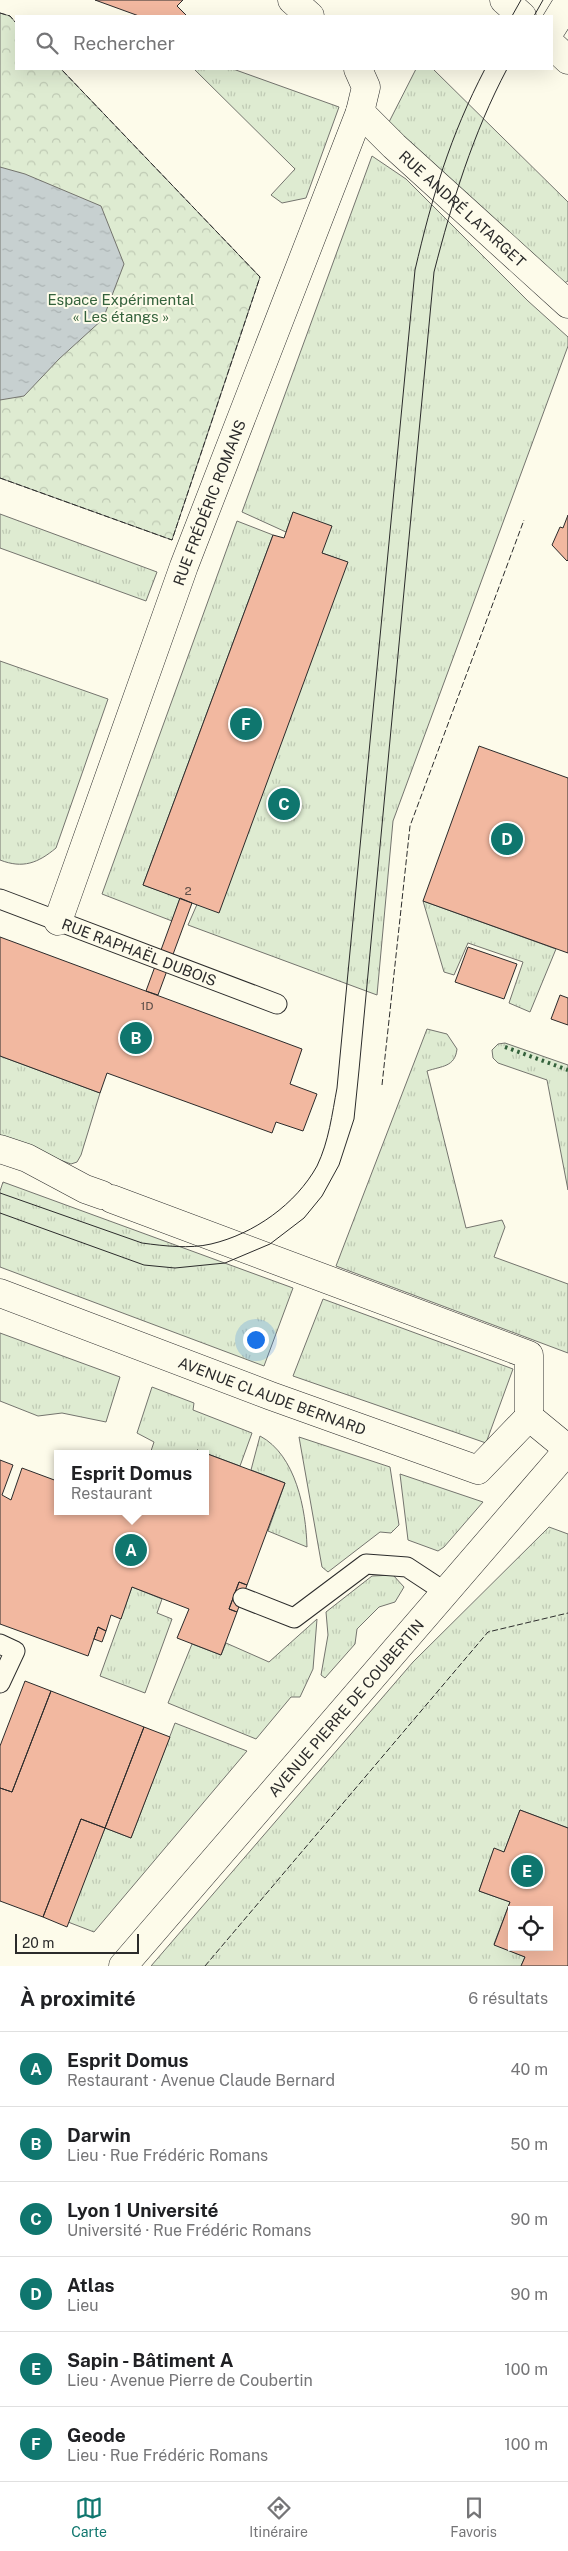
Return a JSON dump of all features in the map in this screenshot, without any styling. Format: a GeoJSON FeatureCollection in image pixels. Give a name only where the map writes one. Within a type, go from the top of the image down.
{"type":"FeatureCollection","features":[{"type":"Feature","properties":{"kind":"street"},"geometry":{"type":"LineString","coordinates":[[292,0],[309,15]]}},
{"type":"Feature","properties":{"kind":"street"},"geometry":{"type":"LineString","coordinates":[[504,0],[521,15]]}},
{"type":"Feature","properties":{"kind":"street"},"geometry":{"type":"LineString","coordinates":[[553,26],[568,2]]}},
{"type":"Feature","properties":{"kind":"street"},"geometry":{"type":"LineString","coordinates":[[553,46],[568,60]]}},
{"type":"Feature","properties":{"kind":"street","name":"RUE ANDRÉ LATARGET"},"geometry":{"type":"LineString","coordinates":[[361,89],[394,146],[568,304]]}},
{"type":"Feature","properties":{"kind":"street","name":"RUE FRÉDÉRIC ROMANS"},"geometry":{"type":"LineString","coordinates":[[58,921],[184,566],[361,89]]}},
{"type":"Feature","properties":{"kind":"street"},"geometry":{"type":"LineString","coordinates":[[0,1149],[27,1158],[85,1190],[529,1356],[529,1417],[568,1449]]}},
{"type":"Feature","properties":{"kind":"street","name":"AVENUE CLAUDE BERNARD"},"geometry":{"type":"LineString","coordinates":[[0,1293],[271,1396],[478,1470],[529,1417]]}},
{"type":"Feature","properties":{"kind":"street","name":"AVENUE PIERRE DE COUBERTIN"},"geometry":{"type":"LineString","coordinates":[[123,1966],[568,1449]]}},
{"type":"Feature","properties":{"kind":"lane","name":"RUE RAPHAËL DUBOIS"},"geometry":{"type":"LineString","coordinates":[[0,899],[277,1004]]}},
{"type":"Feature","properties":{"kind":"lane"},"geometry":{"type":"LineString","coordinates":[[243,1598],[294,1618],[366,1564],[407,1567],[445,1592]]}},
{"type":"Feature","properties":{"kind":"lane"},"geometry":{"type":"LineString","coordinates":[[0,1644],[15,1651],[0,1683]]}},
{"type":"Feature","properties":{"kind":"green space","name":"Espace Expérimental « Les étangs »"},"geometry":{"type":"Polygon","coordinates":[[[0,13],[10,16],[15,22],[15,70],[62,70],[260,277],[172,540],[0,478],[0,13]]]}},
{"type":"Feature","properties":{"kind":"green space"},"geometry":{"type":"Polygon","coordinates":[[[195,70],[236,70],[339,107],[306,198],[282,203],[271,195],[295,169],[195,70]]]}},
{"type":"Feature","properties":{"kind":"green space"},"geometry":{"type":"Polygon","coordinates":[[[415,70],[434,70],[568,202],[568,281],[557,287],[388,124],[415,70]]]}},
{"type":"Feature","properties":{"kind":"green space"},"geometry":{"type":"Polygon","coordinates":[[[372,156],[406,179],[528,301],[568,337],[568,346],[393,821],[377,995],[188,925],[347,562],[322,553],[293,513],[286,532],[242,512],[372,156]]]}},
{"type":"Feature","properties":{"kind":"green space"},"geometry":{"type":"Polygon","coordinates":[[[0,514],[157,572],[146,601],[0,548],[0,514]]]}},
{"type":"Feature","properties":{"kind":"green space"},"geometry":{"type":"Polygon","coordinates":[[[237,521],[273,535],[143,885],[180,898],[172,921],[102,894],[237,521]]]}},
{"type":"Feature","properties":{"kind":"green space"},"geometry":{"type":"Polygon","coordinates":[[[0,661],[108,699],[56,848],[36,861],[23,864],[8,863],[0,860],[0,661]]]}},
{"type":"Feature","properties":{"kind":"green space"},"geometry":{"type":"Polygon","coordinates":[[[423,901],[556,949],[530,1012],[509,1003],[523,962],[468,943],[454,975],[444,972],[423,901]]]}},
{"type":"Feature","properties":{"kind":"green space"},"geometry":{"type":"Polygon","coordinates":[[[427,1029],[447,1034],[457,1049],[451,1063],[427,1071],[466,1228],[502,1220],[505,1227],[494,1257],[568,1284],[568,1353],[336,1266],[427,1029]]]}},
{"type":"Feature","properties":{"kind":"green space"},"geometry":{"type":"Polygon","coordinates":[[[505,1043],[568,1065],[568,1190],[547,1080],[498,1063],[493,1058],[492,1050],[498,1044],[505,1043]]]}},
{"type":"Feature","properties":{"kind":"green space"},"geometry":{"type":"Polygon","coordinates":[[[0,1056],[100,1093],[81,1155],[77,1162],[71,1164],[0,1138],[0,1056]]]}},
{"type":"Feature","properties":{"kind":"green space"},"geometry":{"type":"Polygon","coordinates":[[[3,1182],[293,1288],[264,1366],[0,1267],[0,1191],[3,1182]]]}},
{"type":"Feature","properties":{"kind":"green space"},"geometry":{"type":"Polygon","coordinates":[[[323,1299],[513,1369],[486,1443],[293,1376],[323,1299]]]}},
{"type":"Feature","properties":{"kind":"green space"},"geometry":{"type":"Polygon","coordinates":[[[0,1333],[120,1377],[106,1422],[62,1413],[38,1416],[0,1401],[0,1333]]]}},
{"type":"Feature","properties":{"kind":"green space"},"geometry":{"type":"Polygon","coordinates":[[[152,1387],[194,1403],[193,1410],[252,1433],[240,1466],[209,1454],[209,1450],[151,1450],[154,1442],[137,1433],[152,1387]]]}},
{"type":"Feature","properties":{"kind":"green space"},"geometry":{"type":"Polygon","coordinates":[[[260,1436],[282,1456],[297,1485],[304,1517],[307,1547],[268,1531],[285,1483],[251,1470],[260,1436]]]}},
{"type":"Feature","properties":{"kind":"green space"},"geometry":{"type":"Polygon","coordinates":[[[299,1437],[390,1467],[399,1525],[391,1533],[380,1532],[328,1572],[322,1567],[299,1437]]]}},
{"type":"Feature","properties":{"kind":"green space"},"geometry":{"type":"Polygon","coordinates":[[[400,1474],[483,1502],[444,1547],[438,1551],[408,1540],[400,1474]]]}},
{"type":"Feature","properties":{"kind":"green space"},"geometry":{"type":"Polygon","coordinates":[[[549,1527],[568,1534],[568,1828],[520,1810],[504,1852],[494,1849],[479,1891],[510,1902],[494,1944],[525,1957],[521,1966],[151,1966],[413,1662],[549,1527]]]}},
{"type":"Feature","properties":{"kind":"green space"},"geometry":{"type":"Polygon","coordinates":[[[393,1575],[404,1587],[395,1602],[379,1607],[357,1629],[355,1644],[325,1678],[321,1675],[328,1635],[326,1612],[372,1576],[393,1575]]]}},
{"type":"Feature","properties":{"kind":"green space"},"geometry":{"type":"Polygon","coordinates":[[[132,1587],[162,1599],[157,1613],[172,1619],[145,1693],[100,1676],[132,1587]]]}},
{"type":"Feature","properties":{"kind":"green space"},"geometry":{"type":"Polygon","coordinates":[[[317,1619],[313,1669],[300,1697],[291,1697],[256,1739],[168,1703],[192,1644],[221,1655],[226,1643],[269,1662],[317,1619]]]}},
{"type":"Feature","properties":{"kind":"green space"},"geometry":{"type":"Polygon","coordinates":[[[175,1723],[247,1751],[94,1932],[68,1922],[105,1828],[131,1838],[175,1723]]]}},
{"type":"Feature","properties":{"kind":"water"},"geometry":{"type":"Polygon","coordinates":[[[0,167],[25,174],[101,206],[124,264],[103,319],[59,359],[24,396],[0,400],[0,167]]]}},
{"type":"Feature","properties":{"kind":"building"},"geometry":{"type":"Polygon","coordinates":[[[95,0],[183,0],[177,6],[186,15],[136,15],[95,0]]]}},
{"type":"Feature","properties":{"kind":"building"},"geometry":{"type":"Polygon","coordinates":[[[293,512],[332,526],[322,553],[348,562],[219,913],[143,885],[273,535],[284,538],[293,512]]]}},
{"type":"Feature","properties":{"kind":"building"},"geometry":{"type":"Polygon","coordinates":[[[568,515],[567,561],[552,545],[560,527],[563,528],[568,515]]]}},
{"type":"Feature","properties":{"kind":"building"},"geometry":{"type":"Polygon","coordinates":[[[479,746],[568,778],[568,953],[423,901],[479,746]]]}},
{"type":"Feature","properties":{"kind":"building"},"geometry":{"type":"Polygon","coordinates":[[[180,898],[192,903],[158,995],[146,991],[180,898]]]}},
{"type":"Feature","properties":{"kind":"building"},"geometry":{"type":"Polygon","coordinates":[[[0,937],[302,1049],[290,1084],[317,1094],[303,1131],[276,1122],[272,1133],[107,1073],[100,1093],[0,1056],[0,937]]]}},
{"type":"Feature","properties":{"kind":"building"},"geometry":{"type":"Polygon","coordinates":[[[468,947],[517,964],[504,999],[455,982],[468,947]]]}},
{"type":"Feature","properties":{"kind":"building"},"geometry":{"type":"Polygon","coordinates":[[[560,995],[568,998],[568,1025],[551,1019],[560,995]]]}},
{"type":"Feature","properties":{"kind":"building"},"geometry":{"type":"Polygon","coordinates":[[[209,1454],[285,1483],[247,1585],[239,1582],[229,1609],[237,1612],[221,1655],[177,1638],[189,1609],[132,1587],[121,1619],[111,1615],[106,1631],[98,1627],[88,1656],[0,1624],[0,1460],[13,1465],[2,1495],[11,1500],[22,1468],[54,1480],[54,1515],[209,1515],[209,1454]]]}},
{"type":"Feature","properties":{"kind":"building"},"geometry":{"type":"Polygon","coordinates":[[[239,1582],[247,1585],[237,1612],[229,1609],[239,1582]]]}},
{"type":"Feature","properties":{"kind":"building"},"geometry":{"type":"Polygon","coordinates":[[[98,1627],[106,1631],[102,1642],[94,1639],[98,1627]]]}},
{"type":"Feature","properties":{"kind":"building"},"geometry":{"type":"Polygon","coordinates":[[[25,1681],[51,1691],[12,1792],[0,1788],[0,1746],[25,1681]]]}},
{"type":"Feature","properties":{"kind":"building"},"geometry":{"type":"Polygon","coordinates":[[[51,1691],[144,1727],[105,1828],[81,1819],[43,1917],[0,1901],[0,1788],[12,1792],[51,1691]]]}},
{"type":"Feature","properties":{"kind":"building"},"geometry":{"type":"Polygon","coordinates":[[[144,1727],[170,1737],[131,1838],[105,1828],[144,1727]]]}},
{"type":"Feature","properties":{"kind":"building"},"geometry":{"type":"Polygon","coordinates":[[[520,1810],[568,1828],[568,1966],[521,1966],[525,1957],[510,1951],[553,1951],[553,1906],[509,1906],[510,1902],[479,1891],[494,1848],[504,1852],[520,1810]]]}},
{"type":"Feature","properties":{"kind":"building"},"geometry":{"type":"Polygon","coordinates":[[[81,1819],[105,1828],[67,1927],[43,1917],[81,1819]]]}},
{"type":"Feature","properties":{"kind":"building"},"geometry":{"type":"Polygon","coordinates":[[[508,1907],[508,1950],[494,1945],[508,1907]]]}},
{"type":"Feature","properties":{"kind":"tram line"},"geometry":{"type":"LineString","coordinates":[[513,15],[521,0]]}},
{"type":"Feature","properties":{"kind":"tram line"},"geometry":{"type":"LineString","coordinates":[[535,15],[543,0]]}},
{"type":"Feature","properties":{"kind":"tram line"},"geometry":{"type":"LineString","coordinates":[[0,1193],[142,1243],[203,1246],[243,1233],[272,1216],[298,1193],[321,1157],[330,1127],[337,1088],[415,270],[443,167],[462,118],[485,70]]}},
{"type":"Feature","properties":{"kind":"tram line"},"geometry":{"type":"LineString","coordinates":[[0,1213],[144,1265],[175,1268],[225,1263],[270,1244],[304,1218],[322,1196],[339,1165],[354,1119],[434,272],[464,168],[484,118],[506,70]]}},
{"type":"Feature","properties":{"kind":"hedge"},"geometry":{"type":"LineString","coordinates":[[505,1047],[568,1070]]}},
{"type":"Feature","properties":{"kind":"fence"},"geometry":{"type":"LineString","coordinates":[[0,13],[10,16],[15,22]]}},
{"type":"Feature","properties":{"kind":"fence"},"geometry":{"type":"LineString","coordinates":[[0,478],[172,540],[260,277],[62,70]]}},
{"type":"Feature","properties":{"kind":"fence"},"geometry":{"type":"LineString","coordinates":[[382,1085],[410,826],[524,520]]}},
{"type":"Feature","properties":{"kind":"fence"},"geometry":{"type":"LineString","coordinates":[[205,1966],[488,1632],[568,1613]]}},
{"type":"Feature","properties":{"kind":"place","name":"Geode"},"geometry":{"type":"Point","coordinates":[246,724]}},
{"type":"Feature","properties":{"kind":"place","name":"Lyon 1 Université"},"geometry":{"type":"Point","coordinates":[284,804]}},
{"type":"Feature","properties":{"kind":"place","name":"Atlas"},"geometry":{"type":"Point","coordinates":[507,839]}},
{"type":"Feature","properties":{"kind":"place","name":"Darwin"},"geometry":{"type":"Point","coordinates":[136,1038]}},
{"type":"Feature","properties":{"kind":"place","name":"Esprit Domus"},"geometry":{"type":"Point","coordinates":[131,1550]}},
{"type":"Feature","properties":{"kind":"place","name":"Sapin - Bâtiment A"},"geometry":{"type":"Point","coordinates":[527,1871]}}]}
